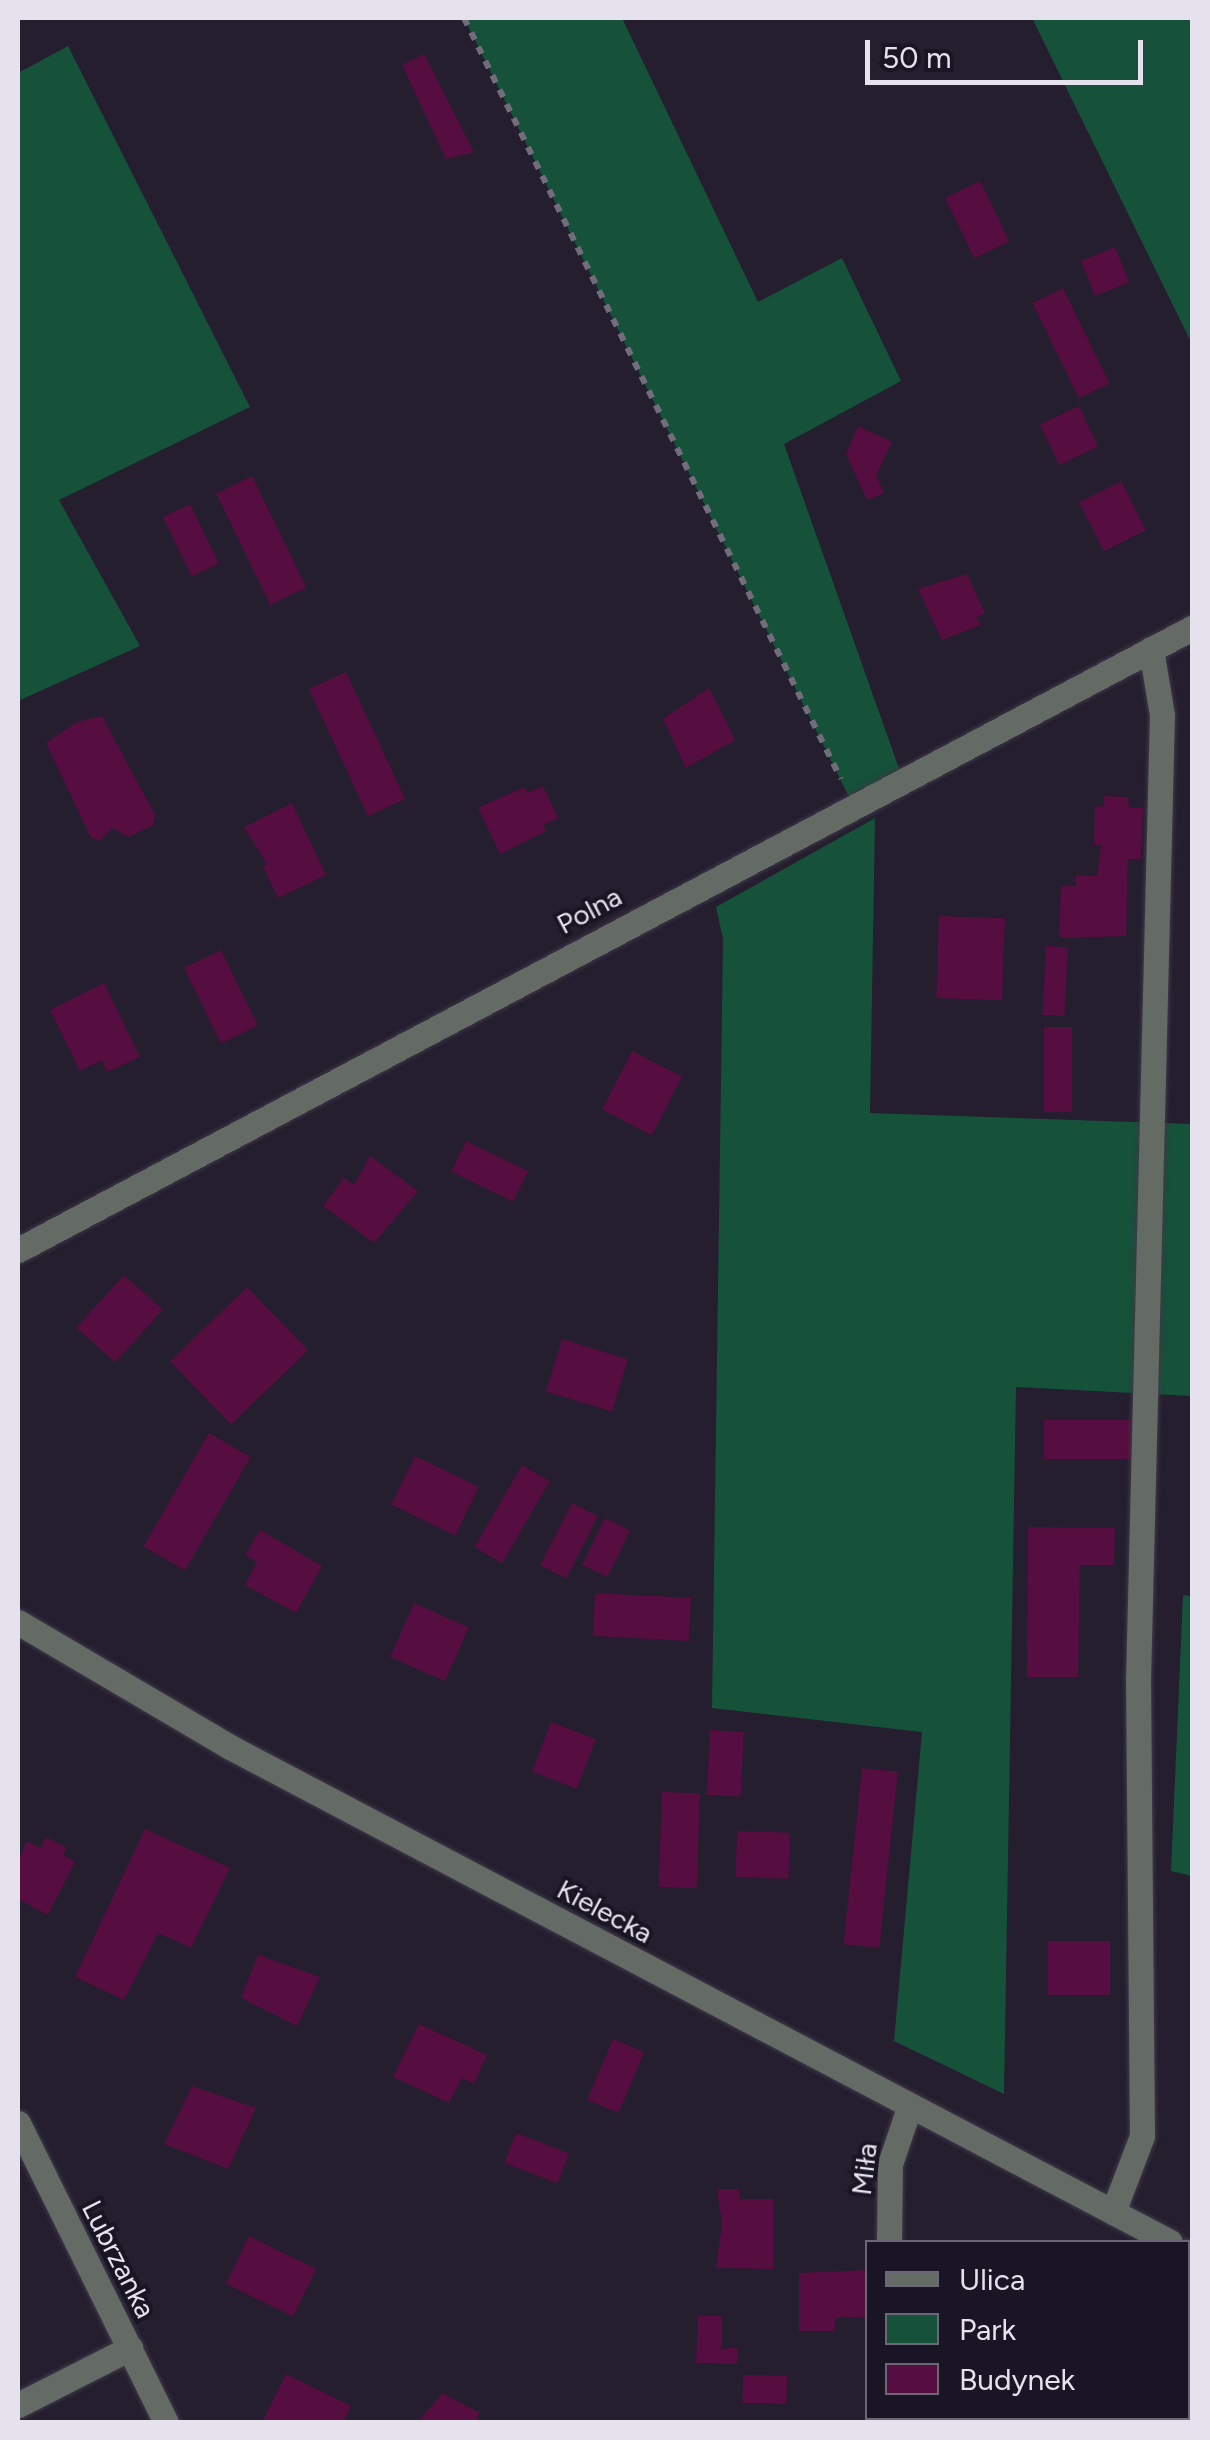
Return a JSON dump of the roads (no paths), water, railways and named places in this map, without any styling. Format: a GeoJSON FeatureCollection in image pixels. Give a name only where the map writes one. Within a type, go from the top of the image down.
{"type":"FeatureCollection","features":[{"type":"Feature","properties":{"kind":"street","name":"Polna"},"geometry":{"type":"LineString","coordinates":[[18,1250],[852,803],[1192,628]]}},
{"type":"Feature","properties":{"kind":"street"},"geometry":{"type":"LineString","coordinates":[[1114,2212],[1142,2136],[1138,1682],[1162,714],[1151,649]]}},
{"type":"Feature","properties":{"kind":"street","name":"Kielecka"},"geometry":{"type":"LineString","coordinates":[[18,1622],[214,1738],[1161,2240]]}},
{"type":"Feature","properties":{"kind":"street","name":"Miła"},"geometry":{"type":"LineString","coordinates":[[889,2240],[890,2164],[910,2105]]}},
{"type":"Feature","properties":{"kind":"street","name":"Lubrzanka"},"geometry":{"type":"LineString","coordinates":[[18,2123],[166,2422]]}},
{"type":"Feature","properties":{"kind":"street"},"geometry":{"type":"LineString","coordinates":[[18,2405],[130,2348]]}}]}
